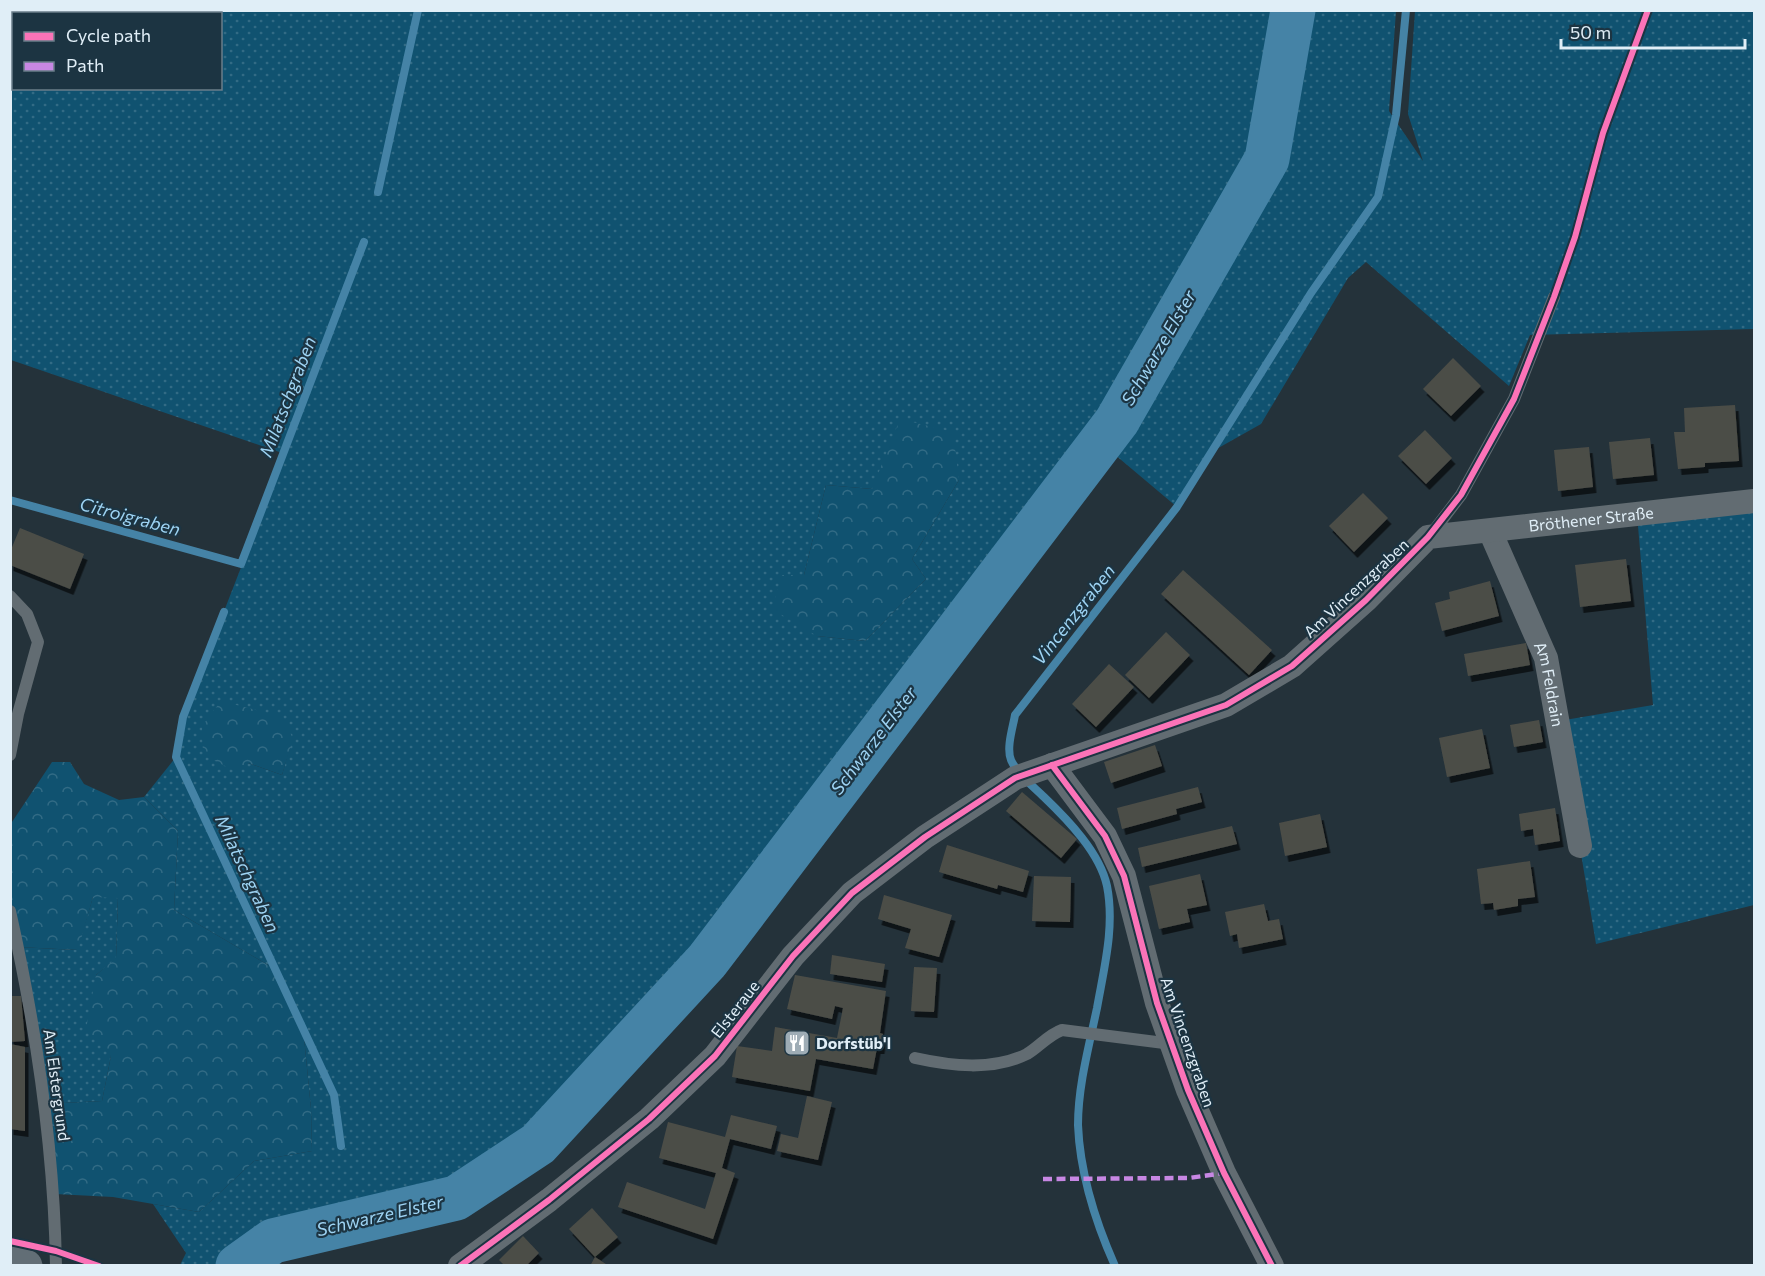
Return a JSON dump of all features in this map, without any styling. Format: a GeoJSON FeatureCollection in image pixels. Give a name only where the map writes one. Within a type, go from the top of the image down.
{"type":"FeatureCollection","features":[{"type":"Feature","properties":{"kind":"main road"},"geometry":{"type":"LineString","coordinates":[[10,1262],[26,1266]]}},
{"type":"Feature","properties":{"kind":"street","name":"Bröthener Straße"},"geometry":{"type":"LineString","coordinates":[[1428,537],[1755,501]]}},
{"type":"Feature","properties":{"kind":"street","name":"Am Feldrain"},"geometry":{"type":"LineString","coordinates":[[1490,531],[1546,658],[1580,846]]}},
{"type":"Feature","properties":{"kind":"street","name":"Am Vincenzgraben"},"geometry":{"type":"LineString","coordinates":[[1022,775],[1226,705],[1292,666],[1366,600],[1428,537]]}},
{"type":"Feature","properties":{"kind":"street","name":"Am Vincenzgraben"},"geometry":{"type":"LineString","coordinates":[[1052,765],[1104,836],[1124,876],[1157,1003],[1188,1090],[1224,1173],[1272,1266]]}},
{"type":"Feature","properties":{"kind":"street","name":"Elsteraue"},"geometry":{"type":"LineString","coordinates":[[460,1266],[549,1200],[649,1119],[715,1056],[793,956],[852,893],[925,837],[1022,775]]}},
{"type":"Feature","properties":{"kind":"lane","name":"Am Vincenzgraben"},"geometry":{"type":"LineString","coordinates":[[1428,537],[1461,495],[1514,399],[1554,297]]}},
{"type":"Feature","properties":{"kind":"lane"},"geometry":{"type":"LineString","coordinates":[[10,596],[27,614],[38,642],[18,714],[10,755]]}},
{"type":"Feature","properties":{"kind":"lane","name":"Am Elstergrund"},"geometry":{"type":"LineString","coordinates":[[10,911],[27,988],[55,1194],[56,1266]]}},
{"type":"Feature","properties":{"kind":"lane"},"geometry":{"type":"LineString","coordinates":[[915,1058],[939,1063],[997,1064],[1030,1052],[1054,1032],[1062,1030],[1172,1044]]}},
{"type":"Feature","properties":{"kind":"green space"},"geometry":{"type":"Polygon","coordinates":[[[1396,11],[1389,111],[1423,161],[1408,114],[1415,11],[1754,11],[1754,329],[1530,335],[1509,386],[1366,262],[1348,278],[1261,424],[1213,451],[1177,507],[1101,443],[707,961],[538,1144],[456,1198],[273,1241],[238,1265],[180,1265],[186,1253],[153,1204],[199,1212],[254,1161],[312,1151],[311,1109],[303,1027],[275,969],[174,910],[178,831],[144,797],[176,757],[183,717],[285,454],[11,360],[10,27],[12,19],[12,90],[222,90],[222,12],[14,12],[1396,11]],[[959,480],[872,489],[826,485],[804,575],[817,636],[865,641],[926,579],[912,559],[959,480]],[[292,739],[248,763],[282,775],[292,739]]]}},
{"type":"Feature","properties":{"kind":"green space"},"geometry":{"type":"Polygon","coordinates":[[[900,419],[953,432],[959,480],[912,559],[926,579],[865,641],[817,636],[772,609],[782,575],[804,575],[826,485],[872,489],[900,419]]]}},
{"type":"Feature","properties":{"kind":"green space"},"geometry":{"type":"Polygon","coordinates":[[[1754,501],[1754,905],[1596,944],[1559,721],[1653,705],[1637,514],[1754,501]]]}},
{"type":"Feature","properties":{"kind":"green space"},"geometry":{"type":"Polygon","coordinates":[[[221,701],[283,717],[293,739],[282,775],[248,763],[233,770],[203,755],[202,726],[221,701]]]}},
{"type":"Feature","properties":{"kind":"green space"},"geometry":{"type":"Polygon","coordinates":[[[52,762],[70,762],[84,784],[119,800],[144,797],[178,831],[174,910],[275,969],[303,1027],[311,1109],[312,1151],[254,1161],[199,1212],[113,1197],[55,1194],[43,1104],[102,1101],[111,1056],[86,1029],[96,975],[116,958],[118,898],[93,897],[78,950],[18,947],[11,911],[10,825],[52,762]]]}},
{"type":"Feature","properties":{"kind":"green space"},"geometry":{"type":"Polygon","coordinates":[[[93,897],[118,897],[116,959],[96,975],[111,1056],[102,1101],[43,1104],[18,947],[77,950],[93,897]]]}},
{"type":"Feature","properties":{"kind":"building"},"geometry":{"type":"Polygon","coordinates":[[[1453,358],[1481,386],[1451,416],[1423,389],[1453,358]]]}},
{"type":"Feature","properties":{"kind":"building"},"geometry":{"type":"Polygon","coordinates":[[[1735,405],[1739,461],[1705,463],[1705,467],[1678,469],[1674,432],[1685,432],[1684,408],[1735,405]]]}},
{"type":"Feature","properties":{"kind":"building"},"geometry":{"type":"Polygon","coordinates":[[[1425,430],[1452,458],[1426,484],[1398,456],[1425,430]]]}},
{"type":"Feature","properties":{"kind":"building"},"geometry":{"type":"Polygon","coordinates":[[[1650,438],[1654,475],[1613,479],[1609,442],[1650,438]]]}},
{"type":"Feature","properties":{"kind":"building"},"geometry":{"type":"Polygon","coordinates":[[[1589,447],[1593,487],[1558,491],[1554,450],[1589,447]]]}},
{"type":"Feature","properties":{"kind":"building"},"geometry":{"type":"Polygon","coordinates":[[[1363,493],[1388,518],[1354,552],[1329,526],[1363,493]]]}},
{"type":"Feature","properties":{"kind":"building"},"geometry":{"type":"Polygon","coordinates":[[[20,528],[84,554],[70,589],[10,565],[10,552],[20,528]]]}},
{"type":"Feature","properties":{"kind":"building"},"geometry":{"type":"Polygon","coordinates":[[[1626,559],[1631,601],[1580,607],[1575,565],[1626,559]]]}},
{"type":"Feature","properties":{"kind":"building"},"geometry":{"type":"Polygon","coordinates":[[[1183,570],[1272,650],[1249,675],[1161,594],[1183,570]]]}},
{"type":"Feature","properties":{"kind":"building"},"geometry":{"type":"Polygon","coordinates":[[[1490,581],[1499,616],[1442,631],[1435,603],[1450,599],[1449,592],[1490,581]]]}},
{"type":"Feature","properties":{"kind":"building"},"geometry":{"type":"Polygon","coordinates":[[[1166,632],[1190,655],[1149,698],[1125,675],[1166,632]]]}},
{"type":"Feature","properties":{"kind":"building"},"geometry":{"type":"Polygon","coordinates":[[[1526,643],[1530,665],[1468,676],[1464,654],[1526,643]]]}},
{"type":"Feature","properties":{"kind":"building"},"geometry":{"type":"Polygon","coordinates":[[[1109,664],[1134,687],[1096,727],[1072,704],[1109,664]]]}},
{"type":"Feature","properties":{"kind":"building"},"geometry":{"type":"Polygon","coordinates":[[[1539,720],[1543,742],[1514,747],[1510,725],[1539,720]]]}},
{"type":"Feature","properties":{"kind":"building"},"geometry":{"type":"Polygon","coordinates":[[[1482,729],[1490,768],[1447,777],[1439,738],[1482,729]]]}},
{"type":"Feature","properties":{"kind":"building"},"geometry":{"type":"Polygon","coordinates":[[[1155,745],[1162,766],[1111,783],[1104,762],[1155,745]]]}},
{"type":"Feature","properties":{"kind":"building"},"geometry":{"type":"Polygon","coordinates":[[[1198,787],[1202,802],[1176,809],[1177,814],[1122,829],[1117,808],[1198,787]]]}},
{"type":"Feature","properties":{"kind":"building"},"geometry":{"type":"Polygon","coordinates":[[[1022,792],[1077,839],[1061,858],[1006,811],[1022,792]]]}},
{"type":"Feature","properties":{"kind":"building"},"geometry":{"type":"Polygon","coordinates":[[[1555,808],[1560,841],[1535,845],[1533,829],[1521,831],[1519,814],[1555,808]]]}},
{"type":"Feature","properties":{"kind":"building"},"geometry":{"type":"Polygon","coordinates":[[[1320,814],[1327,847],[1285,856],[1279,823],[1320,814]]]}},
{"type":"Feature","properties":{"kind":"building"},"geometry":{"type":"Polygon","coordinates":[[[1232,826],[1237,844],[1142,867],[1138,848],[1232,826]]]}},
{"type":"Feature","properties":{"kind":"building"},"geometry":{"type":"Polygon","coordinates":[[[947,845],[1029,871],[1023,892],[998,885],[997,889],[939,872],[947,845]]]}},
{"type":"Feature","properties":{"kind":"building"},"geometry":{"type":"Polygon","coordinates":[[[1530,861],[1535,897],[1518,899],[1518,906],[1494,910],[1493,903],[1481,904],[1477,869],[1530,861]]]}},
{"type":"Feature","properties":{"kind":"building"},"geometry":{"type":"Polygon","coordinates":[[[1200,874],[1207,905],[1187,909],[1190,922],[1159,929],[1149,886],[1200,874]]]}},
{"type":"Feature","properties":{"kind":"building"},"geometry":{"type":"Polygon","coordinates":[[[1034,876],[1071,877],[1070,922],[1032,921],[1034,876]]]}},
{"type":"Feature","properties":{"kind":"building"},"geometry":{"type":"Polygon","coordinates":[[[884,895],[952,915],[939,957],[905,948],[911,929],[878,919],[884,895]]]}},
{"type":"Feature","properties":{"kind":"building"},"geometry":{"type":"Polygon","coordinates":[[[1264,904],[1268,921],[1279,919],[1283,939],[1239,948],[1237,934],[1230,936],[1225,912],[1264,904]]]}},
{"type":"Feature","properties":{"kind":"building"},"geometry":{"type":"Polygon","coordinates":[[[832,955],[885,964],[882,982],[830,974],[832,955]]]}},
{"type":"Feature","properties":{"kind":"building"},"geometry":{"type":"Polygon","coordinates":[[[914,967],[937,968],[934,1012],[911,1011],[914,967]]]}},
{"type":"Feature","properties":{"kind":"building"},"geometry":{"type":"Polygon","coordinates":[[[795,975],[886,991],[880,1033],[883,1034],[881,1048],[877,1048],[873,1069],[816,1059],[810,1091],[732,1077],[737,1046],[772,1051],[775,1027],[837,1038],[843,1008],[835,1006],[832,1019],[787,1009],[795,975]]]}},
{"type":"Feature","properties":{"kind":"building"},"geometry":{"type":"Polygon","coordinates":[[[10,996],[21,996],[25,1041],[10,1042],[10,996]]]}},
{"type":"Feature","properties":{"kind":"building"},"geometry":{"type":"Polygon","coordinates":[[[10,1044],[25,1047],[25,1131],[10,1129],[10,1044]]]}},
{"type":"Feature","properties":{"kind":"building"},"geometry":{"type":"Polygon","coordinates":[[[807,1096],[832,1102],[818,1160],[777,1151],[781,1134],[798,1138],[807,1096]]]}},
{"type":"Feature","properties":{"kind":"building"},"geometry":{"type":"Polygon","coordinates":[[[731,1115],[777,1126],[771,1149],[730,1139],[722,1168],[735,1173],[713,1239],[618,1207],[627,1182],[705,1209],[716,1173],[659,1158],[668,1122],[725,1137],[731,1115]]]}},
{"type":"Feature","properties":{"kind":"building"},"geometry":{"type":"Polygon","coordinates":[[[592,1208],[618,1237],[595,1257],[569,1229],[592,1208]]]}},
{"type":"Feature","properties":{"kind":"building"},"geometry":{"type":"Polygon","coordinates":[[[523,1236],[539,1253],[526,1266],[505,1266],[499,1260],[523,1236]]]}},
{"type":"Feature","properties":{"kind":"building"},"geometry":{"type":"Polygon","coordinates":[[[595,1257],[609,1266],[590,1266],[595,1257]]]}},
{"type":"Feature","properties":{"kind":"waterway","name":"Milatschgraben"},"geometry":{"type":"LineString","coordinates":[[378,192],[418,10]]}},
{"type":"Feature","properties":{"kind":"waterway","name":"Schwarze Elster"},"geometry":{"type":"LineString","coordinates":[[238,1266],[273,1241],[456,1198],[538,1144],[707,961],[1117,421],[1267,159],[1293,10]]}},
{"type":"Feature","properties":{"kind":"waterway","name":"Vincenzgraben"},"geometry":{"type":"LineString","coordinates":[[1115,1266],[1101,1232],[1085,1179],[1078,1125],[1078,1110],[1087,1051],[1108,947],[1110,917],[1107,886],[1098,861],[1082,838],[1021,775],[1011,760],[1010,738],[1015,715],[1177,507],[1311,293],[1378,197],[1396,115],[1406,10]]}},
{"type":"Feature","properties":{"kind":"waterway","name":"Milatschgraben"},"geometry":{"type":"LineString","coordinates":[[10,500],[241,564],[364,242]]}},
{"type":"Feature","properties":{"kind":"waterway","name":"Milatschgraben"},"geometry":{"type":"LineString","coordinates":[[224,612],[183,717],[176,757],[334,1095],[341,1146]]}},
{"type":"Feature","properties":{"kind":"marked path"},"geometry":{"type":"LineString","coordinates":[[1043,1179],[1189,1178],[1224,1173]]}},
{"type":"Feature","properties":{"kind":"cycle path"},"geometry":{"type":"LineString","coordinates":[[460,1266],[549,1200],[649,1119],[715,1056],[793,956],[852,893],[925,837],[1015,778],[1226,705],[1292,666],[1366,600],[1428,537],[1461,495],[1514,399],[1575,237],[1603,133],[1648,10]]}},
{"type":"Feature","properties":{"kind":"cycle path"},"geometry":{"type":"LineString","coordinates":[[1052,765],[1105,836],[1124,876],[1157,1003],[1188,1090],[1224,1173],[1272,1266]]}},
{"type":"Feature","properties":{"kind":"cycle path"},"geometry":{"type":"LineString","coordinates":[[10,1241],[56,1251],[99,1266]]}},
{"type":"Feature","properties":{"kind":"place","name":"Dorfstüb'l"},"geometry":{"type":"Point","coordinates":[797,1043]}},
{"type":"Feature","properties":{"kind":"water label","name":"Citroigraben"},"geometry":{"type":"Point","coordinates":[130,517]}}]}
